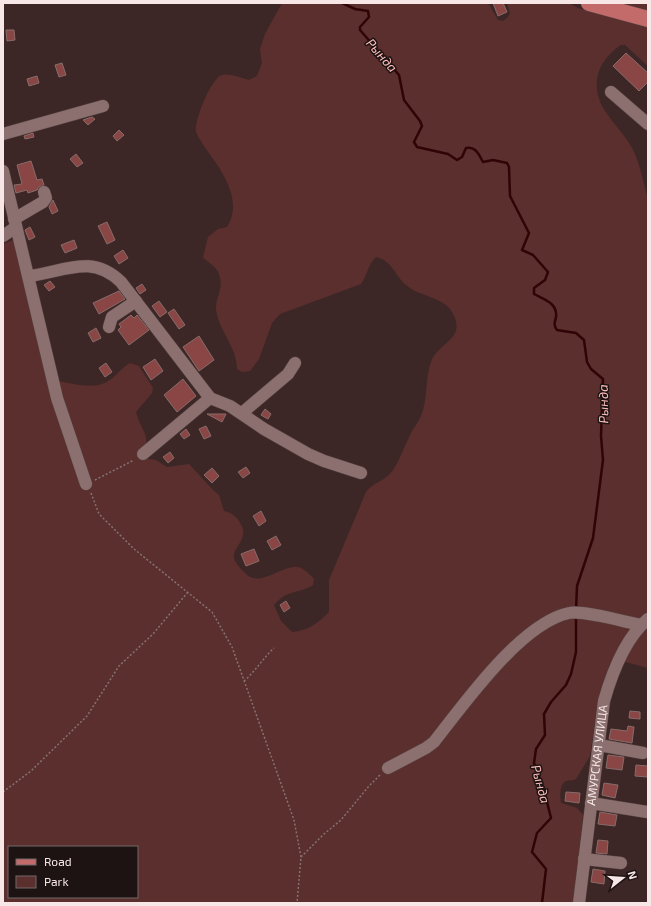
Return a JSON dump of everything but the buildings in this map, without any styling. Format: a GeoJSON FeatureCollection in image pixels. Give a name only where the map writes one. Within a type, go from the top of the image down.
{"type":"FeatureCollection","features":[{"type":"Feature","properties":{"kind":"main road"},"geometry":{"type":"LineString","coordinates":[[589,3],[648,19]]}},
{"type":"Feature","properties":{"kind":"street"},"geometry":{"type":"LineString","coordinates":[[610,92],[648,124]]}},
{"type":"Feature","properties":{"kind":"street"},"geometry":{"type":"LineString","coordinates":[[3,134],[103,106]]}},
{"type":"Feature","properties":{"kind":"street"},"geometry":{"type":"LineString","coordinates":[[3,171],[57,398],[86,484]]}},
{"type":"Feature","properties":{"kind":"street"},"geometry":{"type":"LineString","coordinates":[[3,236],[15,223],[43,202],[46,198],[44,192]]}},
{"type":"Feature","properties":{"kind":"street"},"geometry":{"type":"LineString","coordinates":[[29,276],[49,274],[82,265],[91,265],[115,276],[136,301],[210,398],[242,413],[264,429],[308,454],[361,473]]}},
{"type":"Feature","properties":{"kind":"street"},"geometry":{"type":"LineString","coordinates":[[109,327],[112,317],[136,301]]}},
{"type":"Feature","properties":{"kind":"street"},"geometry":{"type":"LineString","coordinates":[[242,413],[288,374],[295,363]]}},
{"type":"Feature","properties":{"kind":"street"},"geometry":{"type":"LineString","coordinates":[[143,454],[210,398]]}},
{"type":"Feature","properties":{"kind":"street"},"geometry":{"type":"LineString","coordinates":[[388,768],[426,748],[434,742],[480,682],[540,626],[555,618],[575,613],[644,622]]}},
{"type":"Feature","properties":{"kind":"street","name":"АМУРСКАЯ УЛИЦА"},"geometry":{"type":"LineString","coordinates":[[579,903],[604,701],[611,679],[628,645],[644,622]]}},
{"type":"Feature","properties":{"kind":"street"},"geometry":{"type":"LineString","coordinates":[[599,745],[643,753]]}},
{"type":"Feature","properties":{"kind":"street"},"geometry":{"type":"LineString","coordinates":[[591,803],[647,812]]}},
{"type":"Feature","properties":{"kind":"street"},"geometry":{"type":"LineString","coordinates":[[584,859],[621,863]]}},
{"type":"Feature","properties":{"kind":"path"},"geometry":{"type":"LineString","coordinates":[[143,454],[116,471],[86,484],[99,514],[134,549],[212,612],[223,629],[232,647],[287,796],[294,820],[301,857],[297,903]]}},
{"type":"Feature","properties":{"kind":"path"},"geometry":{"type":"LineString","coordinates":[[3,792],[31,771],[87,716],[120,666],[153,634],[188,592]]}},
{"type":"Feature","properties":{"kind":"path"},"geometry":{"type":"LineString","coordinates":[[244,681],[252,674],[264,656],[274,648]]}},
{"type":"Feature","properties":{"kind":"path"},"geometry":{"type":"LineString","coordinates":[[301,857],[324,834],[341,820],[369,786],[388,768]]}},
{"type":"Feature","properties":{"kind":"green space"},"geometry":{"type":"Polygon","coordinates":[[[282,3],[488,3],[498,20],[503,21],[510,13],[507,3],[569,3],[578,8],[648,27],[648,66],[625,45],[621,45],[605,59],[600,68],[597,86],[601,105],[634,152],[648,199],[648,668],[622,661],[612,663],[609,666],[598,700],[590,756],[576,779],[566,781],[561,788],[561,803],[577,808],[583,815],[573,903],[3,903],[3,244],[13,240],[15,242],[59,381],[84,386],[103,384],[130,363],[139,366],[153,388],[152,393],[136,412],[146,437],[143,458],[156,460],[167,467],[189,464],[219,495],[224,511],[235,516],[242,527],[242,538],[235,550],[234,558],[245,573],[257,579],[284,569],[297,567],[304,570],[314,579],[313,585],[284,596],[274,605],[281,621],[292,632],[303,630],[312,626],[329,612],[329,580],[366,492],[390,474],[401,456],[412,431],[421,416],[425,403],[431,362],[439,350],[450,340],[456,328],[456,321],[448,307],[438,300],[418,292],[406,285],[386,261],[376,257],[371,263],[361,284],[280,314],[272,323],[259,359],[250,371],[242,372],[237,369],[234,353],[217,316],[216,304],[221,286],[219,274],[216,268],[203,257],[208,237],[218,229],[227,227],[233,208],[232,198],[226,179],[197,135],[196,127],[200,110],[208,91],[218,78],[222,75],[228,75],[249,80],[257,76],[262,63],[260,49],[265,34],[282,3]]]}},
{"type":"Feature","properties":{"kind":"green space"},"geometry":{"type":"Polygon","coordinates":[[[613,3],[648,3],[648,12],[613,3]]]}},
{"type":"Feature","properties":{"kind":"waterway","name":"Рында"},"geometry":{"type":"LineString","coordinates":[[342,3],[355,9],[368,11],[369,17],[360,27],[360,30],[399,75],[404,100],[420,121],[422,126],[414,142],[417,147],[448,154],[457,160],[462,157],[466,148],[472,148],[477,152],[483,162],[493,160],[507,163],[509,167],[510,196],[529,233],[522,250],[533,255],[548,272],[545,280],[534,288],[534,294],[549,302],[555,308],[555,325],[557,330],[576,333],[584,340],[587,362],[591,369],[603,379],[601,436],[603,460],[593,538],[577,586],[576,610]]}},
{"type":"Feature","properties":{"kind":"waterway","name":"Рында"},"geometry":{"type":"LineString","coordinates":[[542,903],[546,869],[532,852],[537,833],[551,818],[544,790],[534,763],[536,749],[545,735],[544,714],[551,702],[566,685],[571,674],[576,652],[576,617]]}}]}
